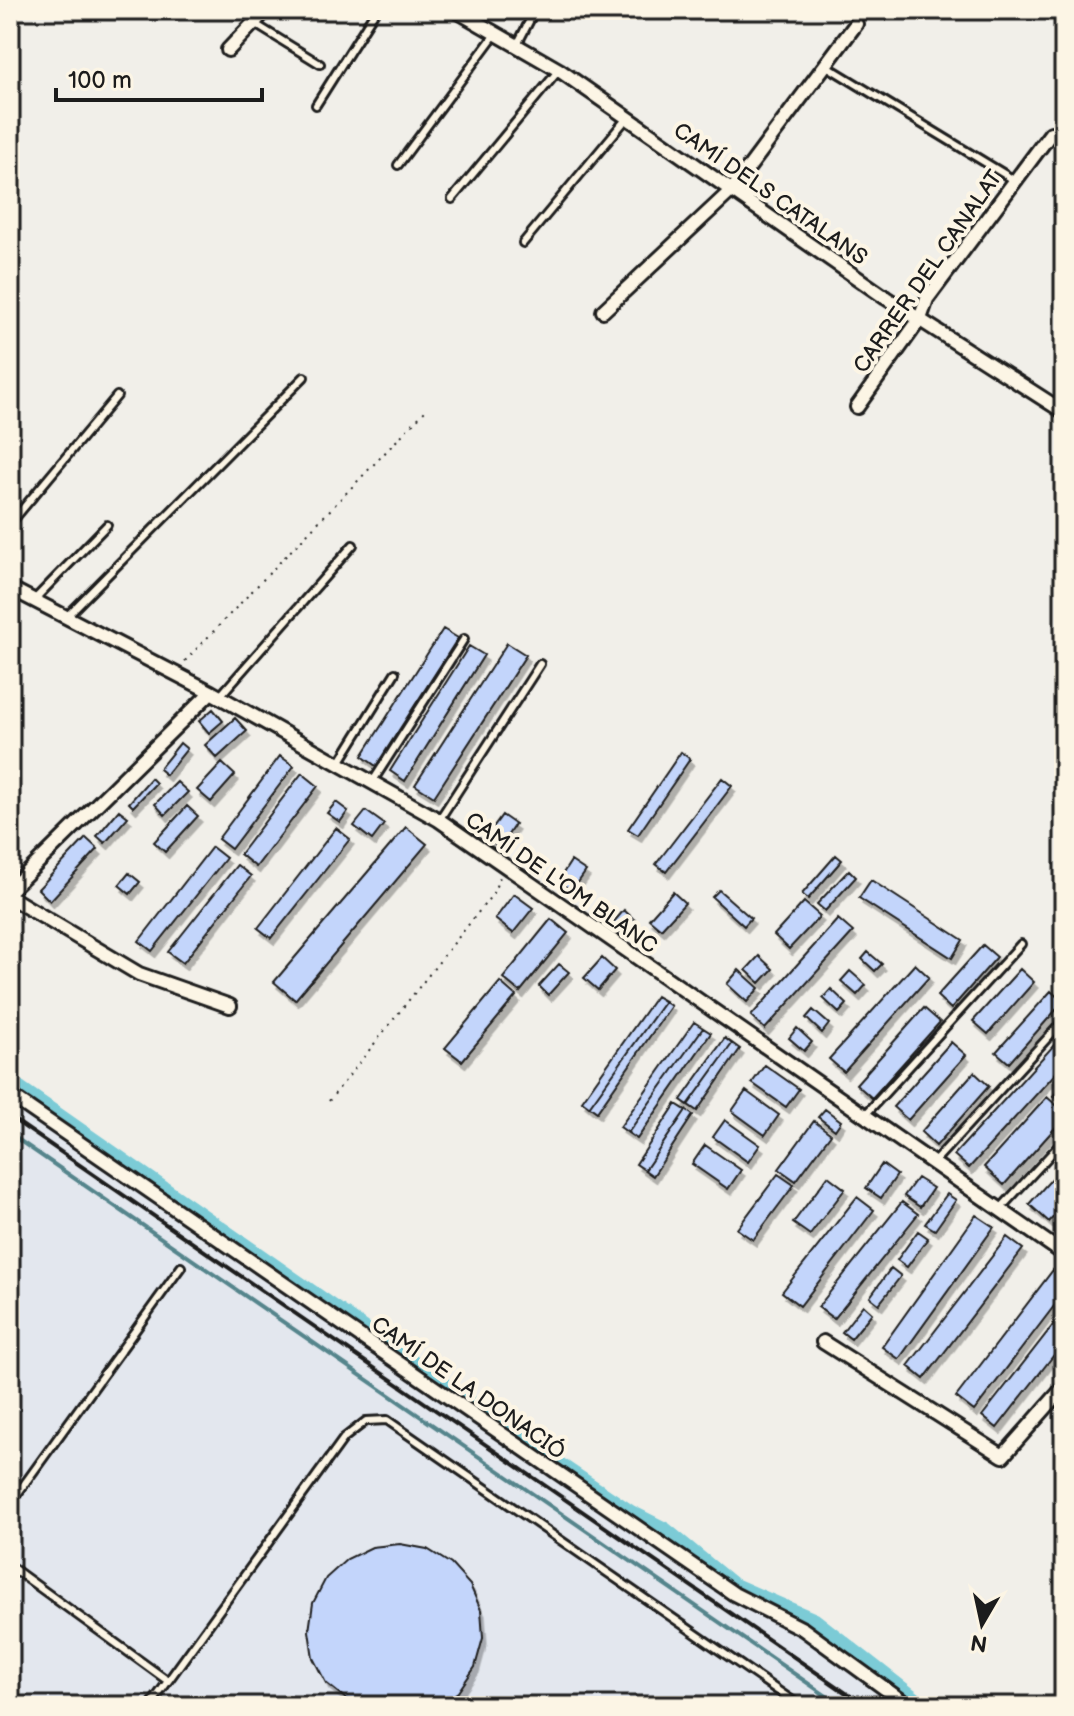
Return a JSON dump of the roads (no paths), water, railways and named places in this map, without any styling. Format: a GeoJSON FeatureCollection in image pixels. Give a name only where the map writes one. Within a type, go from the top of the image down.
{"type":"FeatureCollection","features":[{"type":"Feature","properties":{"kind":"street","name":"CAMÍ DELS CATALANS"},"geometry":{"type":"LineString","coordinates":[[455,10],[518,43],[559,70],[920,319],[1064,412]]}},
{"type":"Feature","properties":{"kind":"street"},"geometry":{"type":"LineString","coordinates":[[228,50],[257,15]]}},
{"type":"Feature","properties":{"kind":"street"},"geometry":{"type":"LineString","coordinates":[[603,311],[732,190],[856,24]]}},
{"type":"Feature","properties":{"kind":"street","name":"CARRER DEL CANALAT"},"geometry":{"type":"LineString","coordinates":[[857,407],[920,319],[927,299],[1014,180],[1051,133],[1064,141]]}},
{"type":"Feature","properties":{"kind":"street","name":"CAMÍ DE L'OM BLANC"},"geometry":{"type":"LineString","coordinates":[[10,588],[216,694],[439,820],[1064,1254]]}},
{"type":"Feature","properties":{"kind":"street"},"geometry":{"type":"LineString","coordinates":[[10,890],[216,694]]}},
{"type":"Feature","properties":{"kind":"street"},"geometry":{"type":"LineString","coordinates":[[10,897],[139,974],[230,1006]]}},
{"type":"Feature","properties":{"kind":"street","name":"CAMÍ DE LA DONACIÓ"},"geometry":{"type":"LineString","coordinates":[[10,1095],[734,1594],[803,1629],[909,1706]]}},
{"type":"Feature","properties":{"kind":"street"},"geometry":{"type":"LineString","coordinates":[[823,1342],[1003,1456],[1064,1387]]}},
{"type":"Feature","properties":{"kind":"lane"},"geometry":{"type":"LineString","coordinates":[[316,105],[376,10]]}},
{"type":"Feature","properties":{"kind":"lane"},"geometry":{"type":"LineString","coordinates":[[518,43],[535,10]]}},
{"type":"Feature","properties":{"kind":"lane"},"geometry":{"type":"LineString","coordinates":[[257,15],[320,64]]}},
{"type":"Feature","properties":{"kind":"lane"},"geometry":{"type":"LineString","coordinates":[[398,165],[497,32]]}},
{"type":"Feature","properties":{"kind":"lane"},"geometry":{"type":"LineString","coordinates":[[825,65],[1014,180]]}},
{"type":"Feature","properties":{"kind":"lane"},"geometry":{"type":"LineString","coordinates":[[452,199],[559,70]]}},
{"type":"Feature","properties":{"kind":"lane"},"geometry":{"type":"LineString","coordinates":[[523,243],[627,118]]}},
{"type":"Feature","properties":{"kind":"lane"},"geometry":{"type":"LineString","coordinates":[[66,617],[304,377]]}},
{"type":"Feature","properties":{"kind":"lane"},"geometry":{"type":"LineString","coordinates":[[10,524],[117,396]]}},
{"type":"Feature","properties":{"kind":"lane"},"geometry":{"type":"LineString","coordinates":[[34,600],[107,525]]}},
{"type":"Feature","properties":{"kind":"lane"},"geometry":{"type":"LineString","coordinates":[[216,694],[353,545]]}},
{"type":"Feature","properties":{"kind":"lane"},"geometry":{"type":"LineString","coordinates":[[373,781],[464,639]]}},
{"type":"Feature","properties":{"kind":"lane"},"geometry":{"type":"LineString","coordinates":[[439,820],[540,664]]}},
{"type":"Feature","properties":{"kind":"lane"},"geometry":{"type":"LineString","coordinates":[[339,763],[395,673]]}},
{"type":"Feature","properties":{"kind":"lane"},"geometry":{"type":"LineString","coordinates":[[865,1115],[1021,944]]}},
{"type":"Feature","properties":{"kind":"lane"},"geometry":{"type":"LineString","coordinates":[[934,1162],[1064,1020]]}},
{"type":"Feature","properties":{"kind":"lane"},"geometry":{"type":"LineString","coordinates":[[1001,1208],[1064,1140]]}},
{"type":"Feature","properties":{"kind":"lane"},"geometry":{"type":"LineString","coordinates":[[10,1504],[181,1267]]}},
{"type":"Feature","properties":{"kind":"lane"},"geometry":{"type":"LineString","coordinates":[[150,1706],[344,1438],[366,1421],[387,1420],[800,1706]]}},
{"type":"Feature","properties":{"kind":"lane"},"geometry":{"type":"LineString","coordinates":[[10,1566],[168,1681]]}},
{"type":"Feature","properties":{"kind":"waterway"},"geometry":{"type":"LineString","coordinates":[[10,1081],[555,1461],[631,1512],[665,1529],[732,1584],[815,1620],[925,1706]]}},
{"type":"Feature","properties":{"kind":"waterway"},"geometry":{"type":"LineString","coordinates":[[10,1134],[841,1706]]}},
{"type":"Feature","properties":{"kind":"railway"},"geometry":{"type":"LineString","coordinates":[[10,1117],[865,1706]]}}]}
